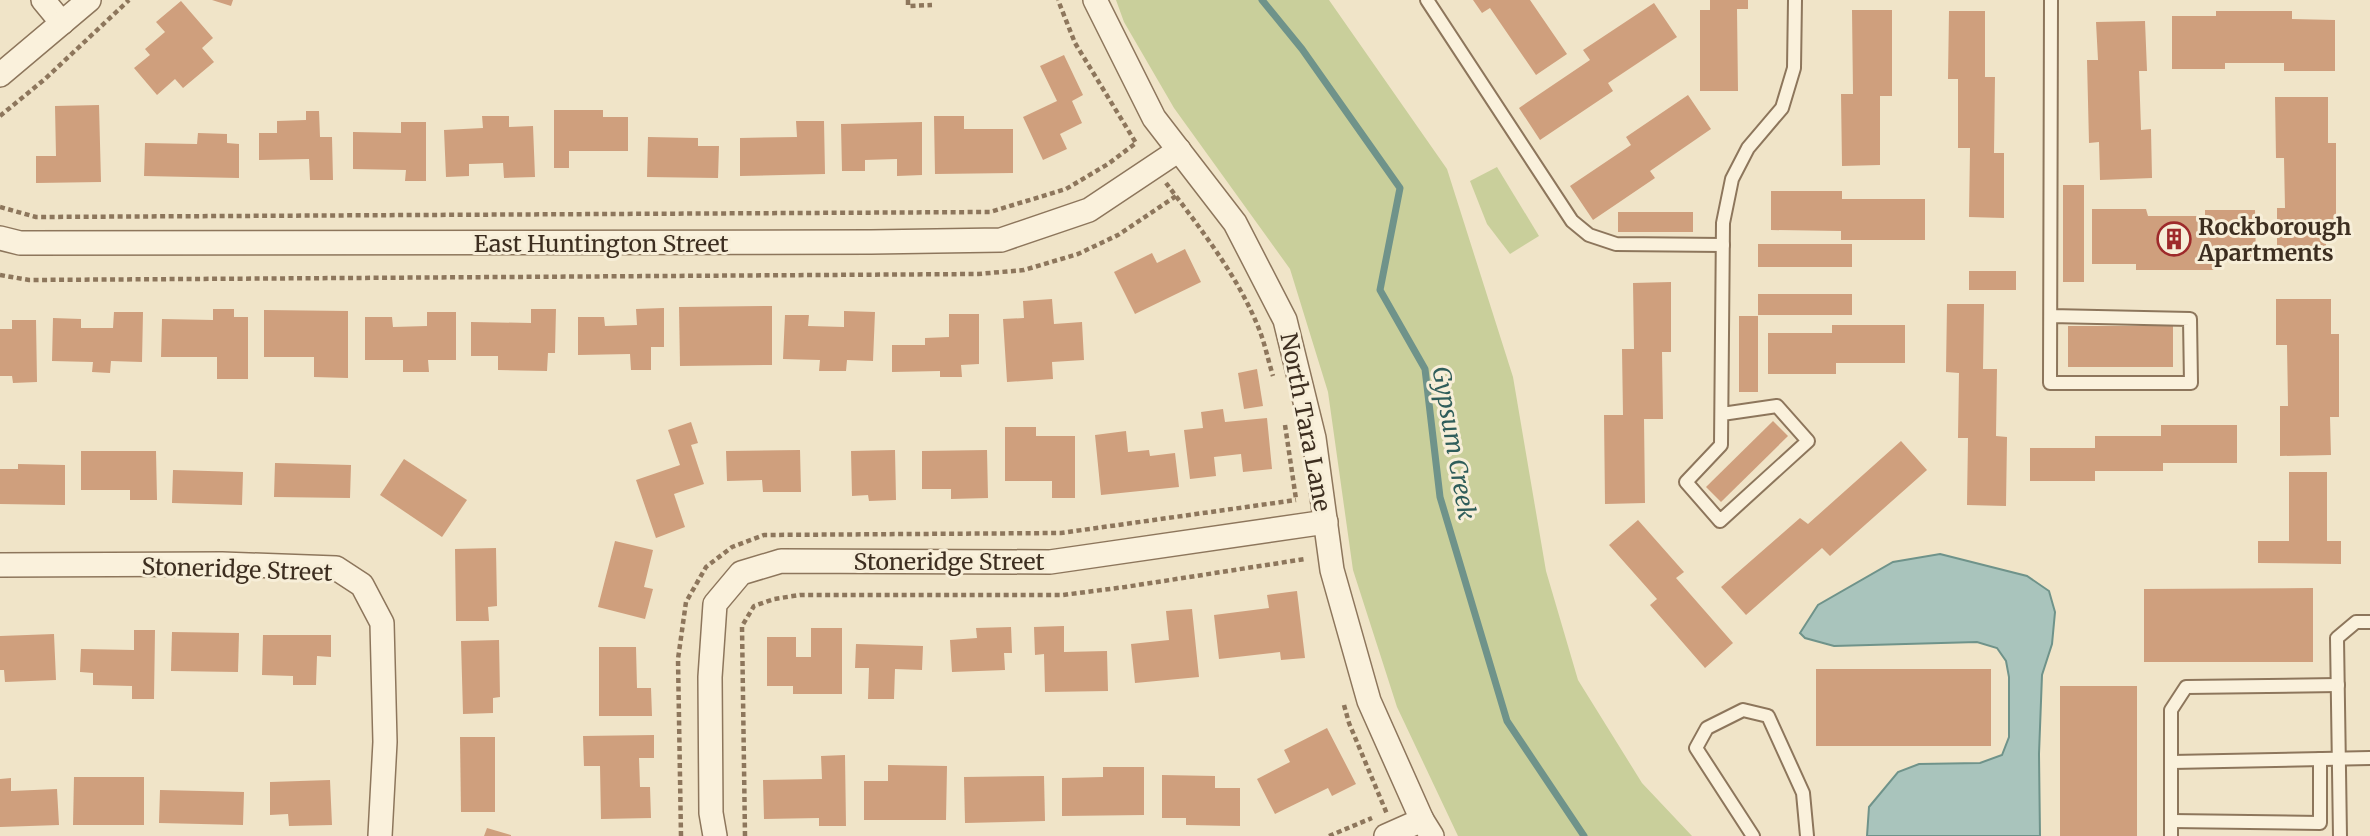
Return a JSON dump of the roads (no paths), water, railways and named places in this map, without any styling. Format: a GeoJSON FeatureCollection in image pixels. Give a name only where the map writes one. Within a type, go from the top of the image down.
{"type":"FeatureCollection","features":[{"type":"Feature","properties":{"kind":"street"},"geometry":{"type":"LineString","coordinates":[[43,0],[61,23]]}},
{"type":"Feature","properties":{"kind":"street"},"geometry":{"type":"LineString","coordinates":[[0,75],[89,0]]}},
{"type":"Feature","properties":{"kind":"street","name":"North Tara Lane"},"geometry":{"type":"LineString","coordinates":[[1095,0],[1154,118],[1235,223],[1285,320],[1314,438],[1332,570],[1369,701],[1427,828]]}},
{"type":"Feature","properties":{"kind":"street","name":"East Huntington Street"},"geometry":{"type":"LineString","coordinates":[[0,238],[20,243],[1001,240],[1089,210],[1179,150]]}},
{"type":"Feature","properties":{"kind":"street","name":"Stoneridge Street"},"geometry":{"type":"LineString","coordinates":[[715,836],[711,813],[710,677],[715,604],[741,573],[781,561],[1050,562],[1326,522]]}},
{"type":"Feature","properties":{"kind":"street","name":"Stoneridge Street"},"geometry":{"type":"LineString","coordinates":[[0,565],[222,564],[336,568],[362,585],[382,623],[384,730],[380,836]]}},
{"type":"Feature","properties":{"kind":"street"},"geometry":{"type":"LineString","coordinates":[[1389,826],[1427,828]]}},
{"type":"Feature","properties":{"kind":"lane"},"geometry":{"type":"LineString","coordinates":[[1427,0],[1572,221],[1589,235],[1616,244],[1723,245]]}},
{"type":"Feature","properties":{"kind":"lane"},"geometry":{"type":"LineString","coordinates":[[1722,414],[1777,406],[1808,441],[1720,521],[1686,482],[1721,445],[1723,223],[1732,179],[1748,148],[1782,108],[1794,68],[1795,0]]}},
{"type":"Feature","properties":{"kind":"lane"},"geometry":{"type":"LineString","coordinates":[[2051,0],[2050,383],[2191,383],[2190,319],[2051,316]]}},
{"type":"Feature","properties":{"kind":"lane"},"geometry":{"type":"LineString","coordinates":[[2340,836],[2337,638],[2356,622],[2370,622]]}},
{"type":"Feature","properties":{"kind":"lane"},"geometry":{"type":"LineString","coordinates":[[2171,836],[2171,710],[2186,687],[2338,685]]}},
{"type":"Feature","properties":{"kind":"lane"},"geometry":{"type":"LineString","coordinates":[[1753,836],[1696,748],[1707,728],[1742,710],[1768,716],[1803,793],[1807,836]]}},
{"type":"Feature","properties":{"kind":"lane"},"geometry":{"type":"LineString","coordinates":[[2172,762],[2370,758]]}},
{"type":"Feature","properties":{"kind":"lane"},"geometry":{"type":"LineString","coordinates":[[2172,821],[2319,823],[2319,759]]}},
{"type":"Feature","properties":{"kind":"water"},"geometry":{"type":"Polygon","coordinates":[[[1940,554],[2027,576],[2049,591],[2055,612],[2052,644],[2042,675],[2040,836],[1867,836],[1869,807],[1898,772],[1919,764],[1980,763],[2002,755],[2009,737],[2009,677],[2006,661],[1997,648],[1977,642],[1834,646],[1805,638],[1800,633],[1818,605],[1893,562],[1940,554]]]}},
{"type":"Feature","properties":{"kind":"waterway","name":"Gypsum Creek"},"geometry":{"type":"LineString","coordinates":[[1262,0],[1302,49],[1400,188],[1380,290],[1425,369],[1440,497],[1507,721],[1584,836]]}},
{"type":"Feature","properties":{"kind":"place","name":"Rockborough Apartments"},"geometry":{"type":"Point","coordinates":[2174,239]}}]}
